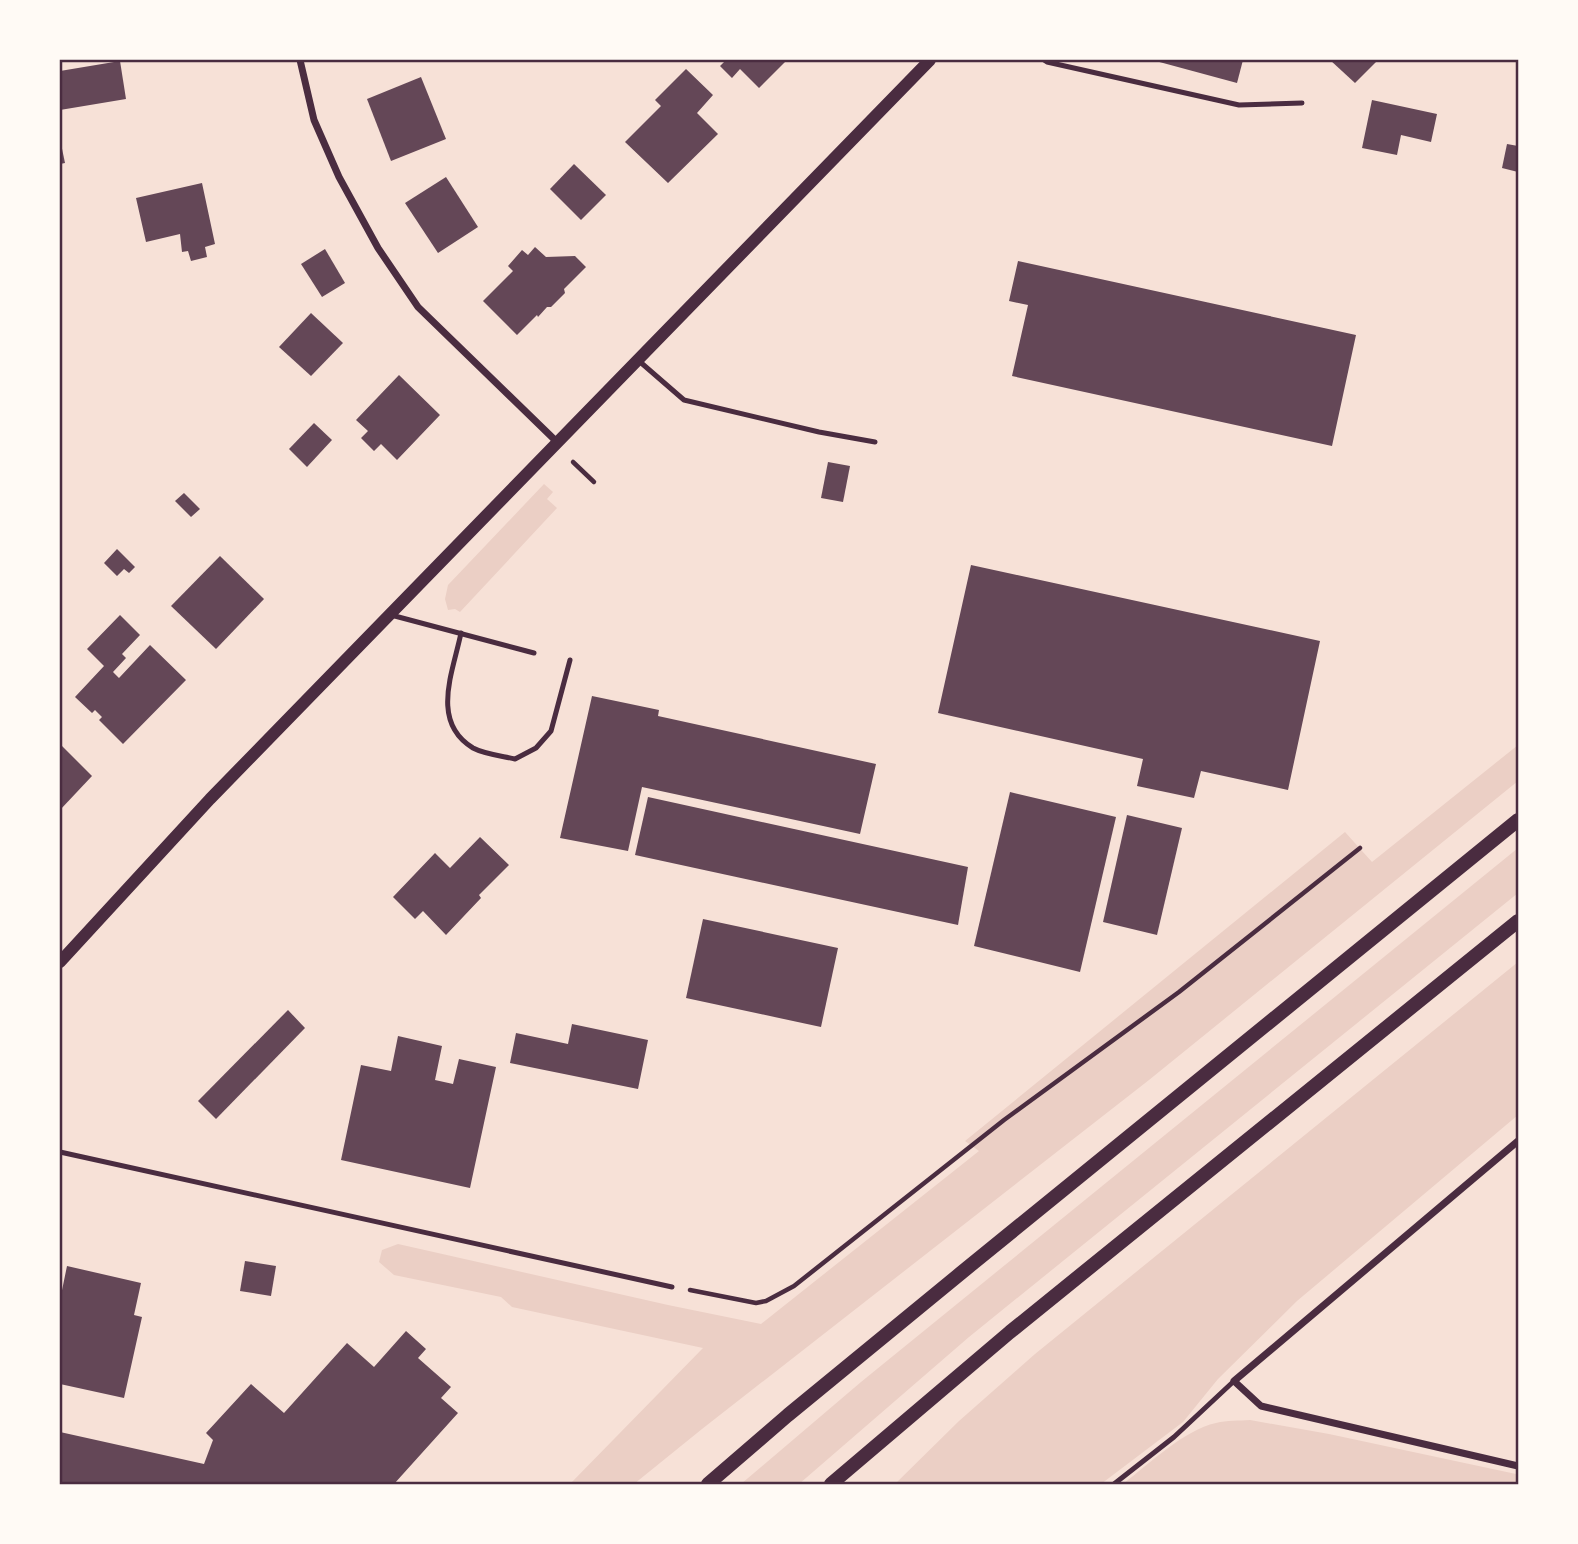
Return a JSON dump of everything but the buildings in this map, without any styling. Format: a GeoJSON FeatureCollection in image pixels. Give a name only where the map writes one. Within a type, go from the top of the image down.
{"type":"FeatureCollection","features":[{"type":"Feature","properties":{"kind":"main road"},"geometry":{"type":"LineString","coordinates":[[708,1485],[788,1415],[951,1281],[1518,820]]}},
{"type":"Feature","properties":{"kind":"main road"},"geometry":{"type":"LineString","coordinates":[[831,1485],[1010,1332],[1518,921]]}},
{"type":"Feature","properties":{"kind":"street"},"geometry":{"type":"LineString","coordinates":[[300,60],[314,120],[339,177],[385,258],[418,307],[557,442]]}},
{"type":"Feature","properties":{"kind":"street"},"geometry":{"type":"LineString","coordinates":[[60,962],[143,869],[388,614],[930,60]]}},
{"type":"Feature","properties":{"kind":"street"},"geometry":{"type":"LineString","coordinates":[[1518,1141],[1234,1381],[1261,1406],[1518,1466]]}},
{"type":"Feature","properties":{"kind":"lane"},"geometry":{"type":"LineString","coordinates":[[1044,60],[1239,105],[1302,103]]}},
{"type":"Feature","properties":{"kind":"lane"},"geometry":{"type":"LineString","coordinates":[[638,359],[684,401],[818,432],[875,442]]}},
{"type":"Feature","properties":{"kind":"lane"},"geometry":{"type":"LineString","coordinates":[[388,614],[534,653]]}},
{"type":"Feature","properties":{"kind":"lane"},"geometry":{"type":"LineString","coordinates":[[461,634],[446,706],[453,729],[473,748],[515,759],[536,748],[551,731],[570,660]]}},
{"type":"Feature","properties":{"kind":"lane"},"geometry":{"type":"LineString","coordinates":[[60,1152],[672,1287]]}},
{"type":"Feature","properties":{"kind":"lane"},"geometry":{"type":"LineString","coordinates":[[1114,1485],[1174,1437],[1234,1381]]}},
{"type":"Feature","properties":{"kind":"path"},"geometry":{"type":"LineString","coordinates":[[573,462],[594,482]]}},
{"type":"Feature","properties":{"kind":"path"},"geometry":{"type":"LineString","coordinates":[[672,1287],[756,1303],[766,1301],[793,1286],[1004,1120],[1188,985],[1360,848]]}},
{"type":"Feature","properties":{"kind":"shaded area"},"geometry":{"type":"Polygon","coordinates":[[[544,484],[553,492],[547,499],[557,508],[460,612],[455,609],[448,610],[445,599],[448,585],[544,484]]]}},
{"type":"Feature","properties":{"kind":"shaded area"},"geometry":{"type":"Polygon","coordinates":[[[1518,745],[1518,781],[1149,1080],[634,1484],[570,1484],[703,1348],[512,1307],[501,1297],[394,1275],[379,1262],[382,1250],[398,1244],[761,1324],[979,1151],[965,1141],[1345,832],[1372,862],[1518,745]]]}},
{"type":"Feature","properties":{"kind":"shaded area"},"geometry":{"type":"Polygon","coordinates":[[[1518,848],[1518,893],[969,1337],[799,1484],[741,1484],[861,1382],[1518,848]]]}},
{"type":"Feature","properties":{"kind":"shaded area"},"geometry":{"type":"Polygon","coordinates":[[[1518,962],[1518,1115],[1297,1301],[1218,1379],[1183,1422],[1101,1484],[895,1484],[959,1421],[1035,1354],[1518,962]]]}},
{"type":"Feature","properties":{"kind":"shaded area"},"geometry":{"type":"Polygon","coordinates":[[[1250,1420],[1516,1474],[1518,1484],[1123,1484],[1192,1433],[1220,1422],[1250,1420]]]}}]}
